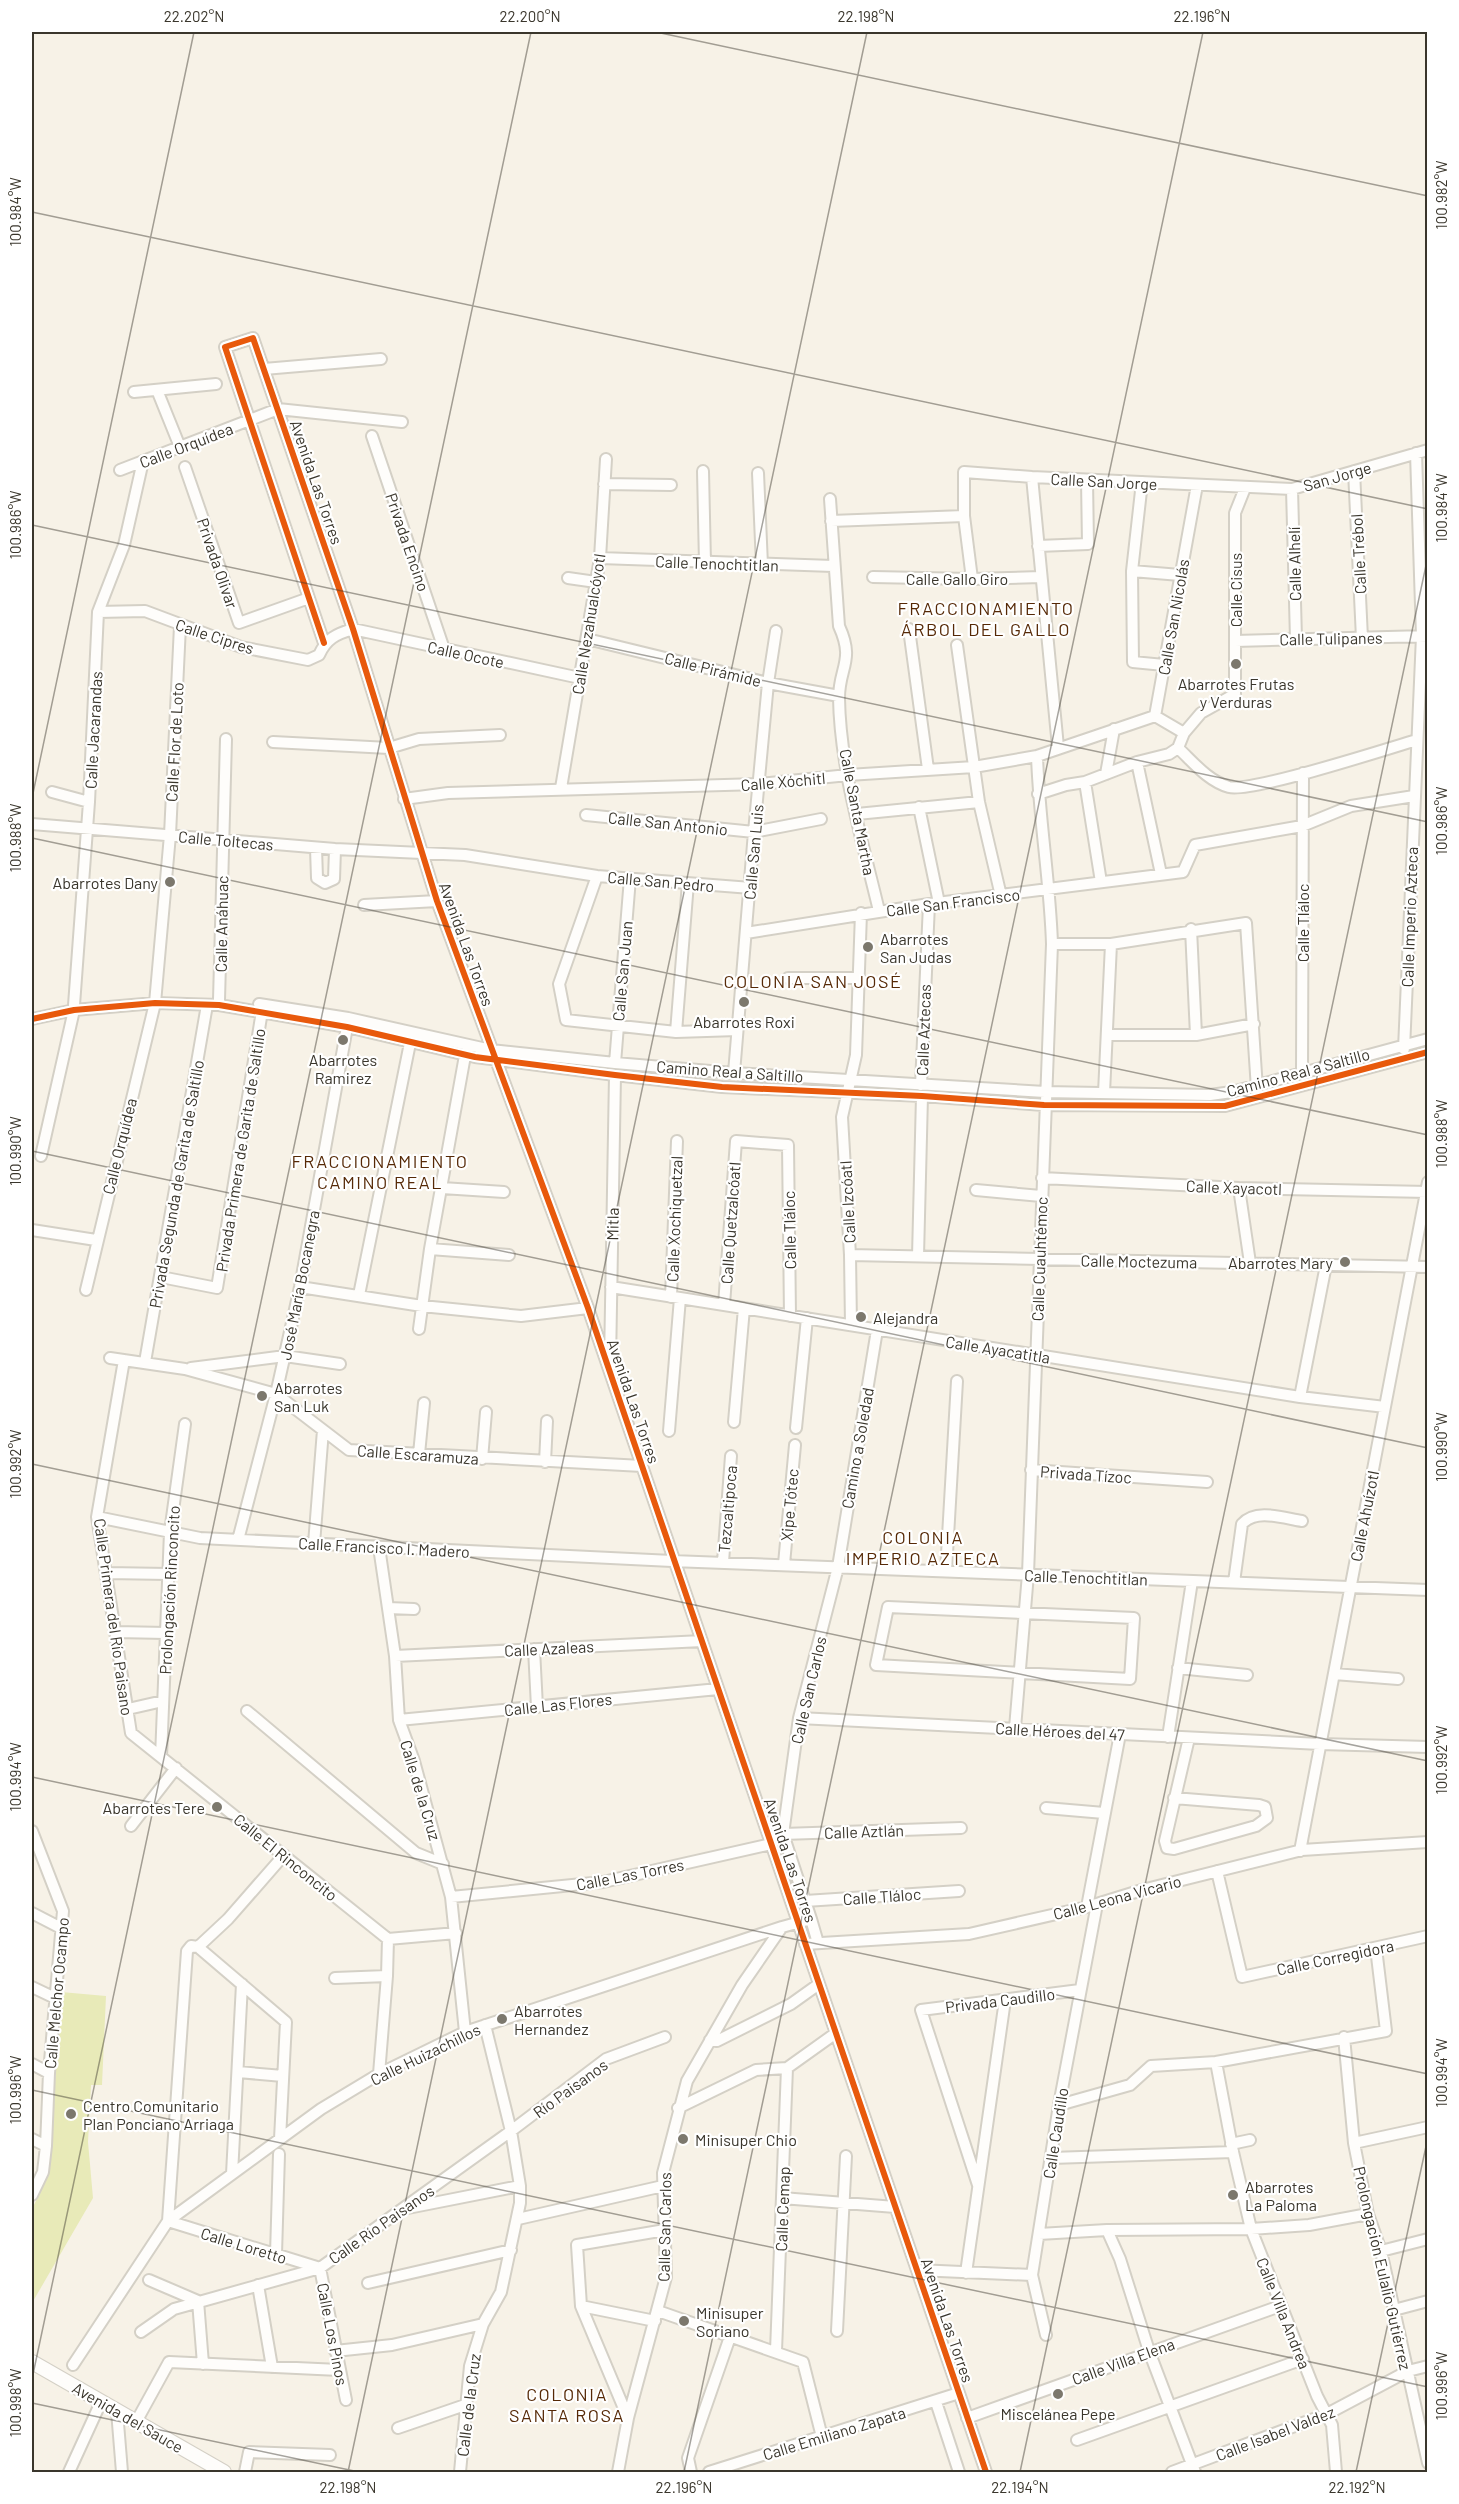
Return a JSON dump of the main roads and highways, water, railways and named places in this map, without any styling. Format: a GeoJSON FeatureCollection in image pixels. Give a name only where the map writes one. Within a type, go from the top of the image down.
{"type":"FeatureCollection","features":[{"type":"Feature","properties":{"kind":"main road","name":"Avenida del Sauce"},"geometry":{"type":"LineString","coordinates":[[32,2362],[219,2471]]}},
{"type":"Feature","properties":{"kind":"place","name":"Abarrotes Frutas y Verduras"},"geometry":{"type":"Point","coordinates":[1236,664]}},
{"type":"Feature","properties":{"kind":"place","name":"Abarrotes Dany"},"geometry":{"type":"Point","coordinates":[170,882]}},
{"type":"Feature","properties":{"kind":"place","name":"Abarrotes San Judas"},"geometry":{"type":"Point","coordinates":[868,947]}},
{"type":"Feature","properties":{"kind":"place","name":"Abarrotes Roxi"},"geometry":{"type":"Point","coordinates":[744,1002]}},
{"type":"Feature","properties":{"kind":"place","name":"Abarrotes Ramirez"},"geometry":{"type":"Point","coordinates":[343,1040]}},
{"type":"Feature","properties":{"kind":"place","name":"Abarrotes Mary"},"geometry":{"type":"Point","coordinates":[1345,1262]}},
{"type":"Feature","properties":{"kind":"place","name":"Alejandra"},"geometry":{"type":"Point","coordinates":[861,1317]}},
{"type":"Feature","properties":{"kind":"place","name":"Abarrotes San Luk"},"geometry":{"type":"Point","coordinates":[262,1396]}},
{"type":"Feature","properties":{"kind":"place","name":"Abarrotes Tere"},"geometry":{"type":"Point","coordinates":[217,1807]}},
{"type":"Feature","properties":{"kind":"place","name":"Abarrotes Hernandez"},"geometry":{"type":"Point","coordinates":[502,2019]}},
{"type":"Feature","properties":{"kind":"place","name":"Centro Comunitario Plan Ponciano Arriaga"},"geometry":{"type":"Point","coordinates":[71,2114]}},
{"type":"Feature","properties":{"kind":"place","name":"Minisuper Chio"},"geometry":{"type":"Point","coordinates":[683,2139]}},
{"type":"Feature","properties":{"kind":"place","name":"Abarrotes La Paloma"},"geometry":{"type":"Point","coordinates":[1233,2195]}},
{"type":"Feature","properties":{"kind":"place","name":"Minisuper Soriano"},"geometry":{"type":"Point","coordinates":[684,2321]}},
{"type":"Feature","properties":{"kind":"place","name":"Miscelánea Pepe"},"geometry":{"type":"Point","coordinates":[1058,2394]}},
{"type":"Feature","properties":{"kind":"district","name":"FRACCIONAMIENTO ÁRBOL DEL GALLO"},"geometry":{"type":"Point","coordinates":[986,618]}},
{"type":"Feature","properties":{"kind":"district","name":"COLONIA SAN JOSÉ"},"geometry":{"type":"Point","coordinates":[813,981]}},
{"type":"Feature","properties":{"kind":"district","name":"FRACCIONAMIENTO CAMINO REAL"},"geometry":{"type":"Point","coordinates":[380,1171]}},
{"type":"Feature","properties":{"kind":"district","name":"COLONIA IMPERIO AZTECA"},"geometry":{"type":"Point","coordinates":[923,1547]}},
{"type":"Feature","properties":{"kind":"district","name":"COLONIA SANTA ROSA"},"geometry":{"type":"Point","coordinates":[567,2404]}}]}
